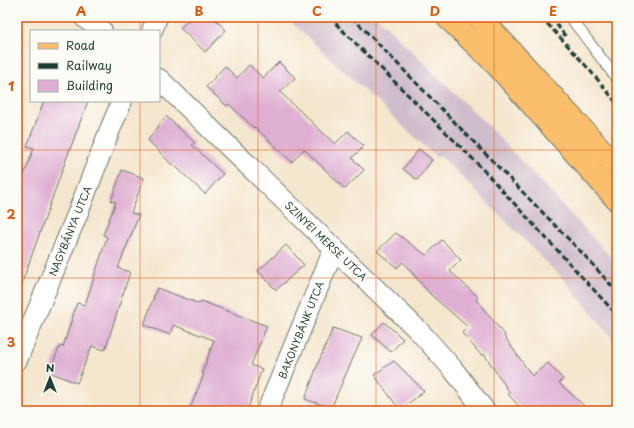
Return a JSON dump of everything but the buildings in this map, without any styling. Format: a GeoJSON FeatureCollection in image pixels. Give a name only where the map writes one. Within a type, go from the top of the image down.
{"type":"FeatureCollection","features":[{"type":"Feature","properties":{"kind":"main road"},"geometry":{"type":"LineString","coordinates":[[447,17],[493,61],[617,200]]}},
{"type":"Feature","properties":{"kind":"main road"},"geometry":{"type":"LineString","coordinates":[[479,17],[617,167]]}},
{"type":"Feature","properties":{"kind":"street"},"geometry":{"type":"LineString","coordinates":[[84,17],[101,30]]}},
{"type":"Feature","properties":{"kind":"street"},"geometry":{"type":"LineString","coordinates":[[152,30],[157,17]]}},
{"type":"Feature","properties":{"kind":"street","name":"SZINYEI MERSE UTCA"},"geometry":{"type":"LineString","coordinates":[[160,80],[420,332],[452,368],[485,411]]}},
{"type":"Feature","properties":{"kind":"street","name":"NAGYBÁNYA UTCA"},"geometry":{"type":"LineString","coordinates":[[17,360],[122,102]]}},
{"type":"Feature","properties":{"kind":"street","name":"BAKONYBÁNK UTCA"},"geometry":{"type":"LineString","coordinates":[[267,411],[334,249]]}},
{"type":"Feature","properties":{"kind":"lane"},"geometry":{"type":"LineString","coordinates":[[570,17],[617,79]]}},
{"type":"Feature","properties":{"kind":"shaded area"},"geometry":{"type":"Polygon","coordinates":[[[286,17],[377,17],[490,128],[617,265],[617,344],[565,281],[440,155],[437,158],[286,17]]]}},
{"type":"Feature","properties":{"kind":"railway"},"geometry":{"type":"LineString","coordinates":[[329,17],[475,161],[617,315]]}},
{"type":"Feature","properties":{"kind":"railway"},"geometry":{"type":"LineString","coordinates":[[352,17],[585,256],[617,292]]}},
{"type":"Feature","properties":{"kind":"railway"},"geometry":{"type":"LineString","coordinates":[[541,17],[590,70],[617,104]]}},
{"type":"Feature","properties":{"kind":"railway"},"geometry":{"type":"LineString","coordinates":[[551,17],[566,37]]}}]}
